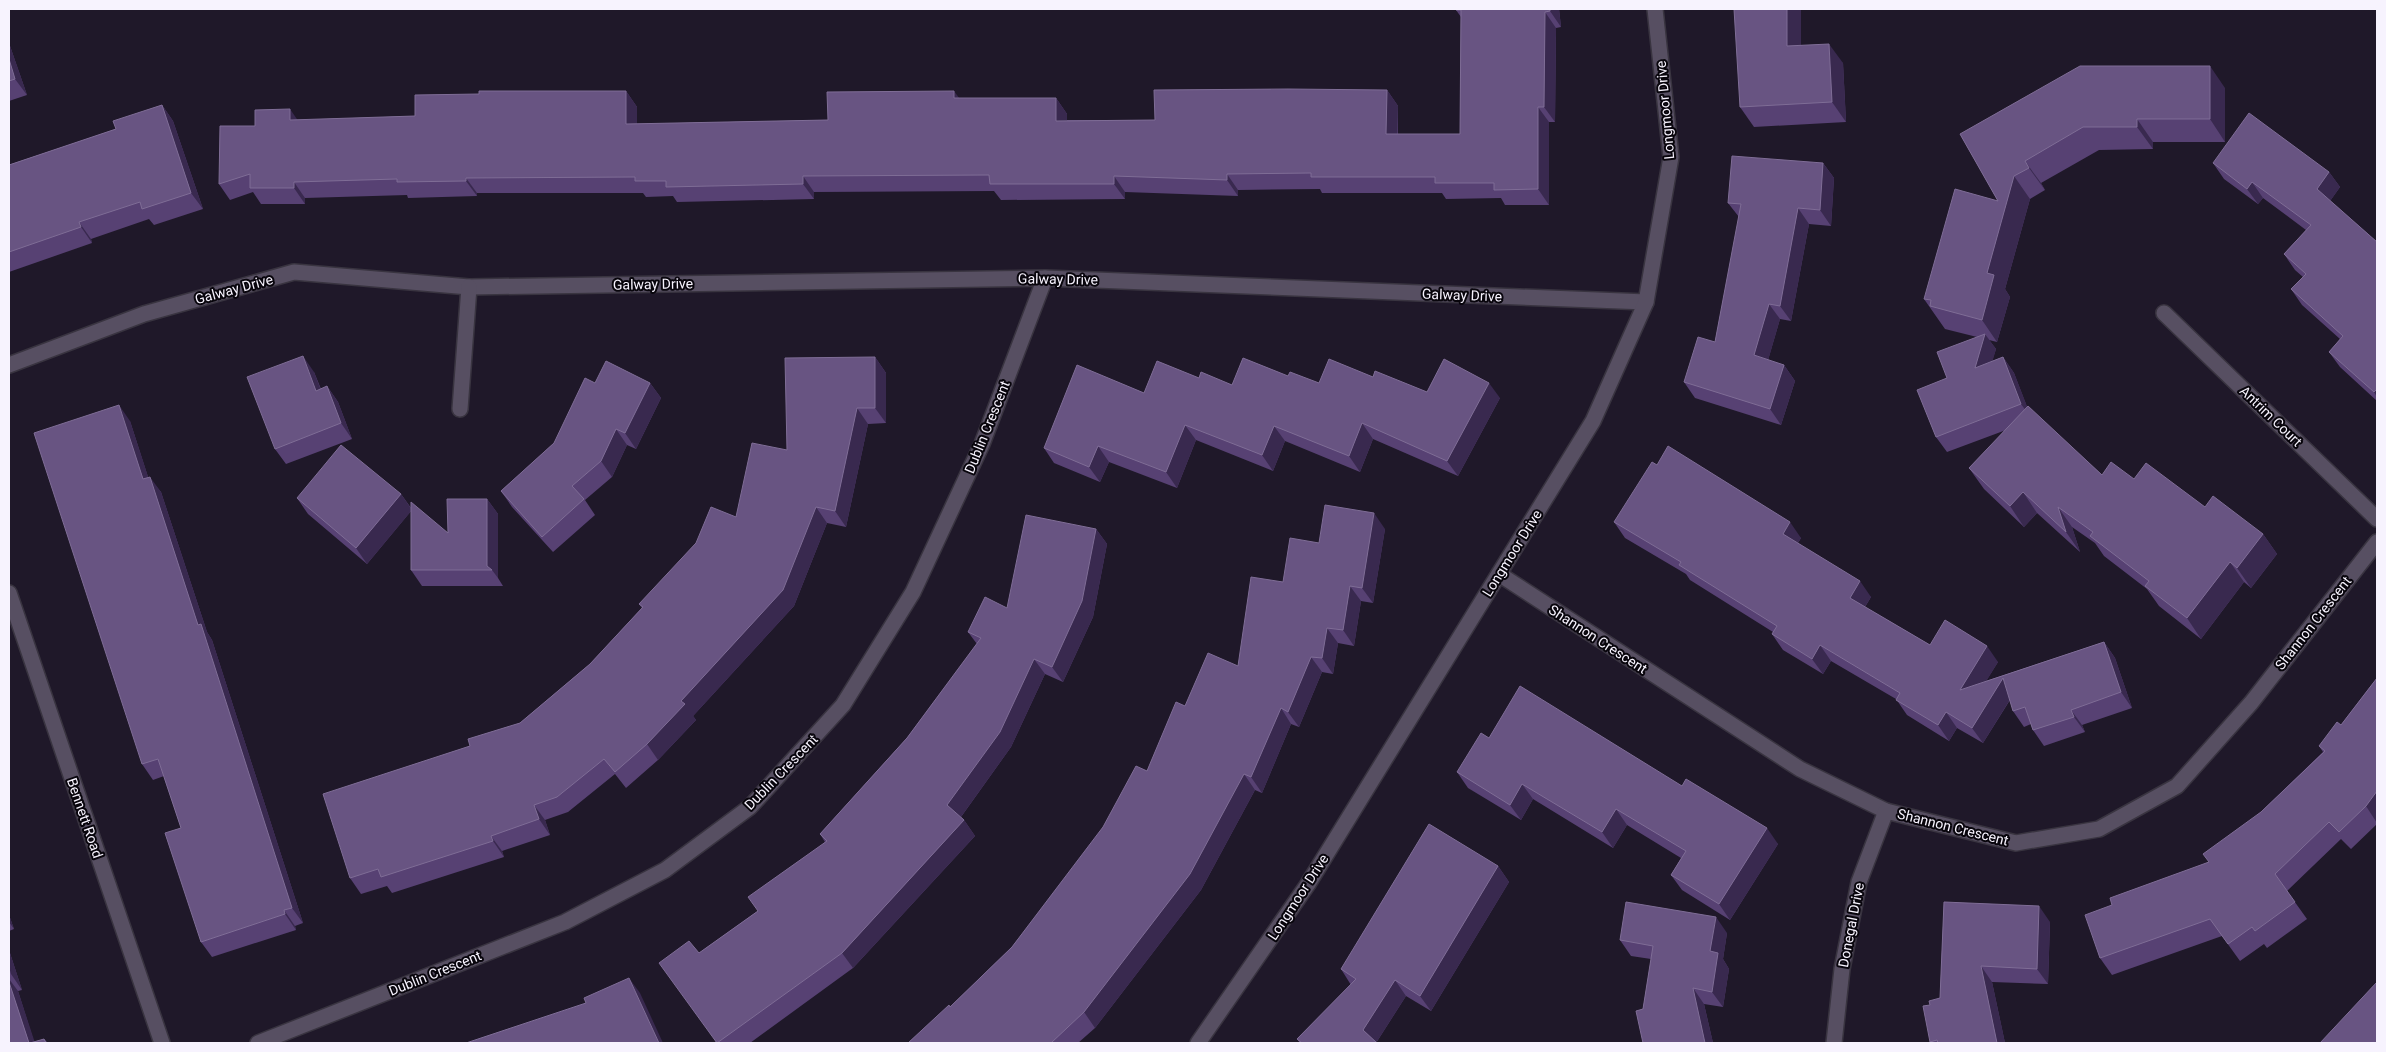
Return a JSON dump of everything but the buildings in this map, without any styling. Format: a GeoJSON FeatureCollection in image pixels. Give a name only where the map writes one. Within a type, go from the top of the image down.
{"type":"FeatureCollection","features":[{"type":"Feature","properties":{"kind":"street","name":"Longmoor Drive"},"geometry":{"type":"LineString","coordinates":[[1198,1043],[1308,884],[1593,421],[1646,302],[1671,157],[1654,9]]}},
{"type":"Feature","properties":{"kind":"street","name":"Galway Drive"},"geometry":{"type":"LineString","coordinates":[[9,365],[144,314],[294,272],[469,287],[1045,278],[1646,302]]}},
{"type":"Feature","properties":{"kind":"street","name":"Dublin Crescent"},"geometry":{"type":"LineString","coordinates":[[258,1043],[565,922],[665,870],[750,806],[843,705],[913,592],[982,444],[1045,278]]}},
{"type":"Feature","properties":{"kind":"street"},"geometry":{"type":"LineString","coordinates":[[460,409],[469,287]]}},
{"type":"Feature","properties":{"kind":"street","name":"Antrim Court"},"geometry":{"type":"LineString","coordinates":[[2164,313],[2377,519]]}},
{"type":"Feature","properties":{"kind":"street","name":"Shannon Crescent"},"geometry":{"type":"LineString","coordinates":[[1499,574],[1800,769],[1886,811],[2016,843],[2098,829],[2176,786],[2251,703],[2377,542]]}},
{"type":"Feature","properties":{"kind":"street","name":"Bennett Road"},"geometry":{"type":"LineString","coordinates":[[9,593],[162,1043]]}},
{"type":"Feature","properties":{"kind":"street","name":"Donegal Drive"},"geometry":{"type":"LineString","coordinates":[[1834,1043],[1842,969],[1859,882],[1886,811]]}}]}
